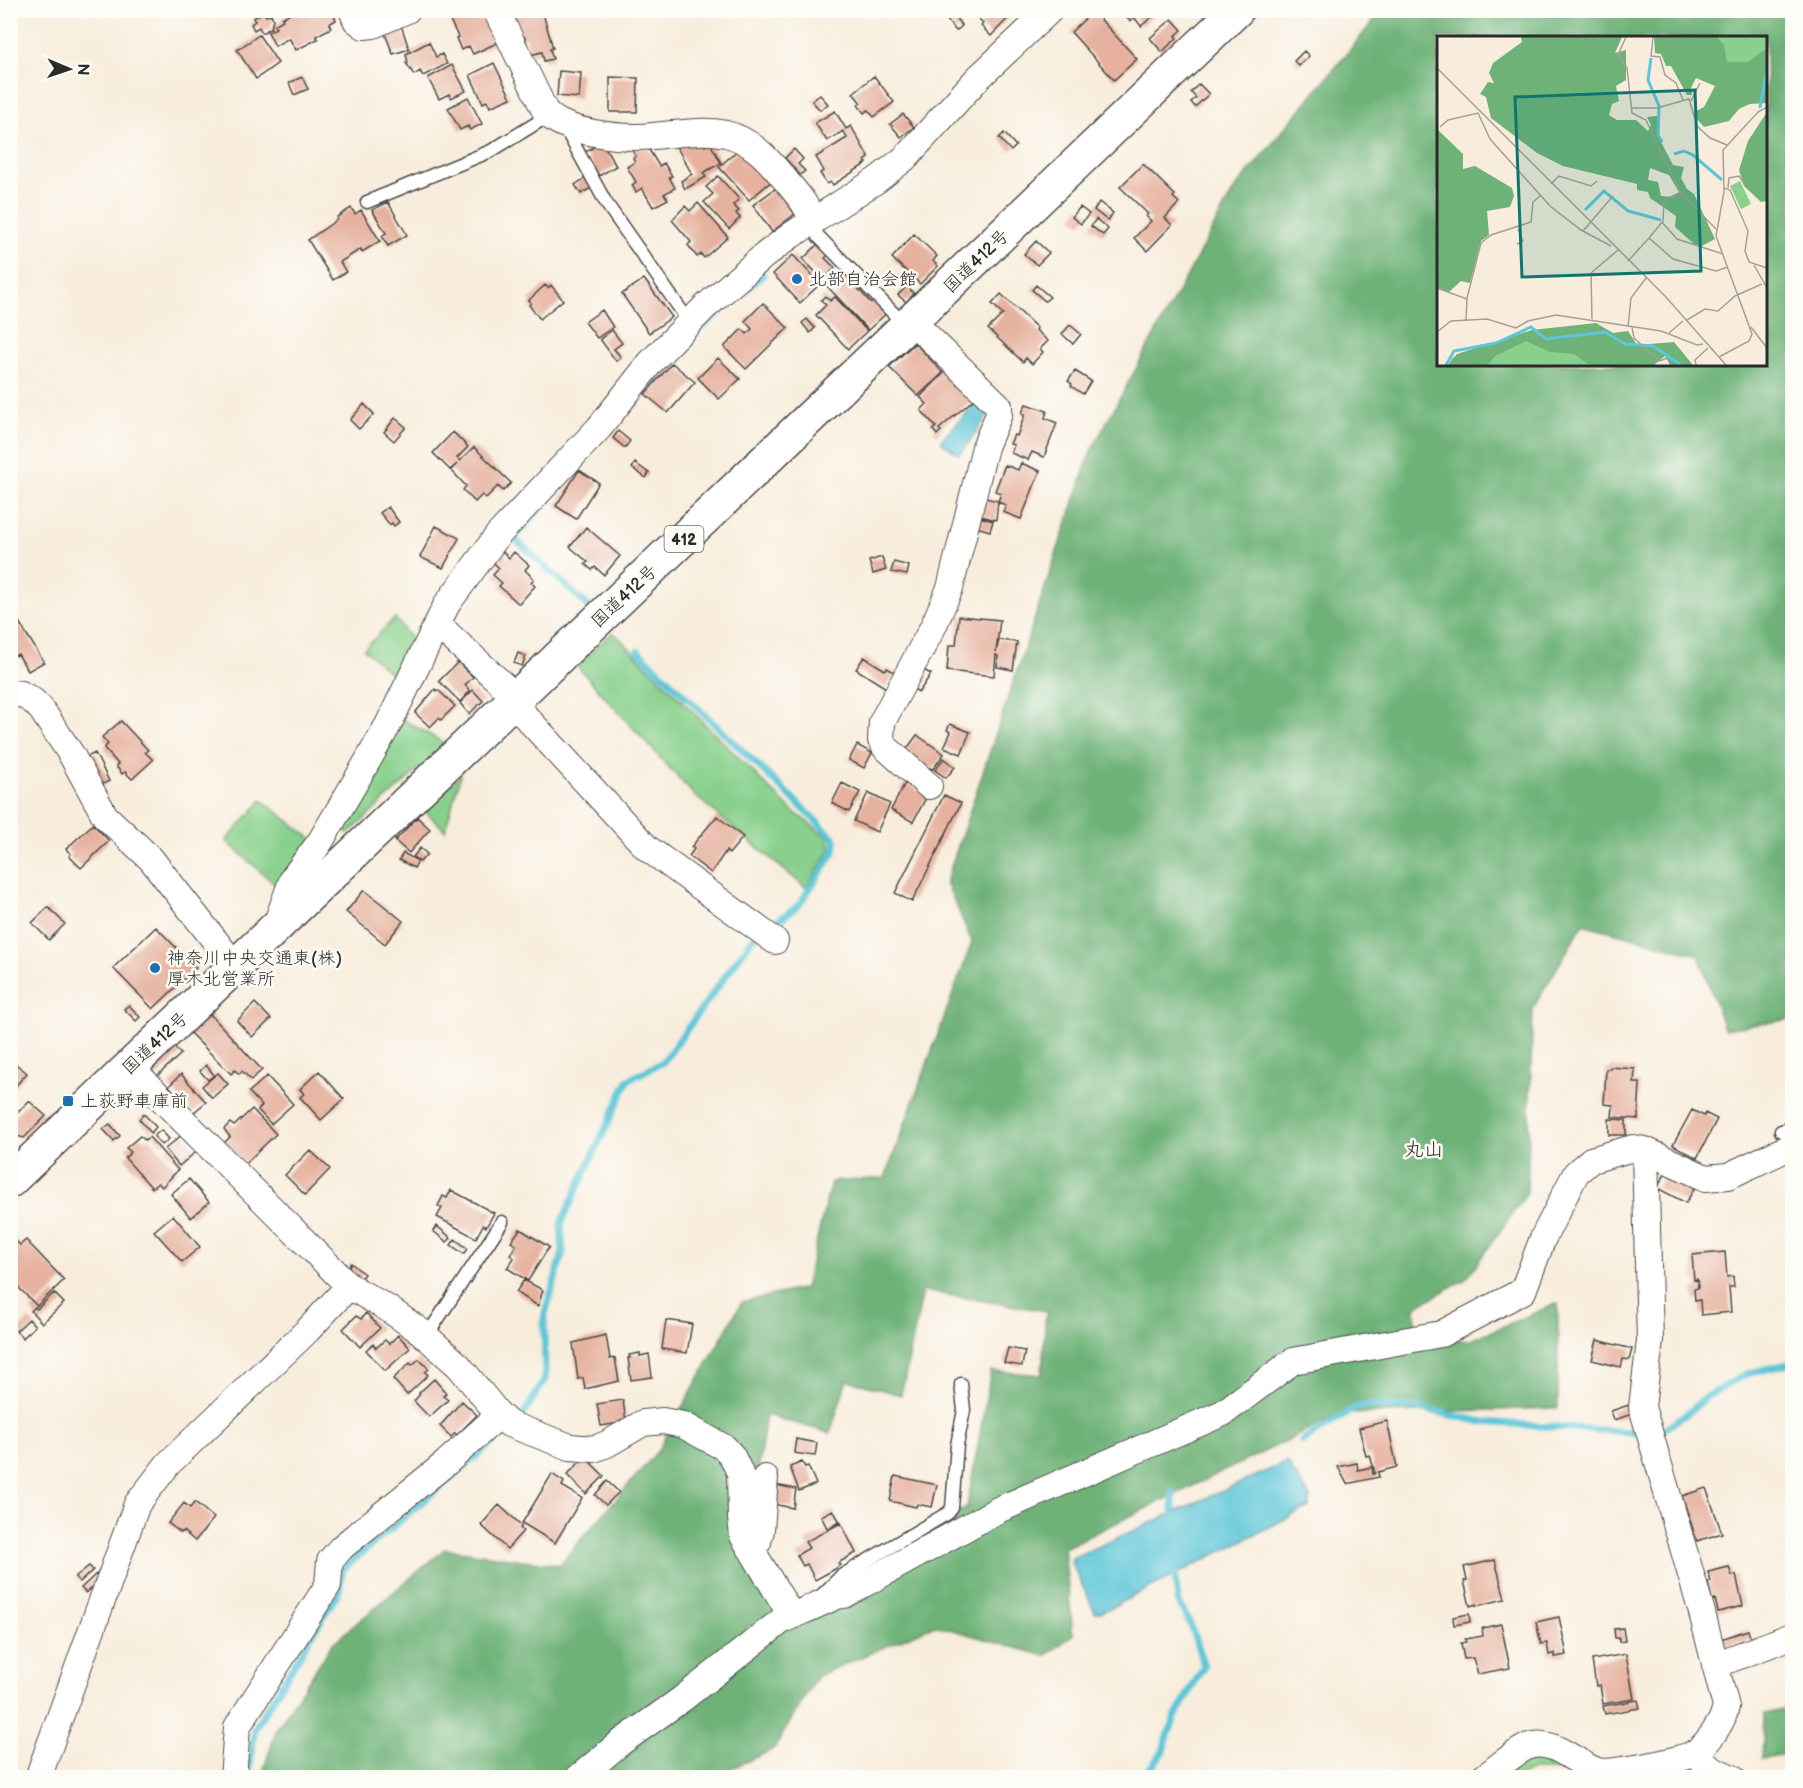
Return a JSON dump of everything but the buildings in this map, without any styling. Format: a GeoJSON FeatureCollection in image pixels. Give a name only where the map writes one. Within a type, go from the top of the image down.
{"type":"FeatureCollection","features":[{"type":"Feature","properties":{"kind":"highway","name":"国道412号"},"geometry":{"type":"LineString","coordinates":[[10,1181],[1237,10]]}},
{"type":"Feature","properties":{"kind":"street"},"geometry":{"type":"LineString","coordinates":[[352,10],[356,20],[364,26],[373,25],[407,10]]}},
{"type":"Feature","properties":{"kind":"street"},"geometry":{"type":"LineString","coordinates":[[496,10],[558,121],[607,134],[635,136],[685,131],[727,134],[758,149],[771,162],[810,210],[812,222]]}},
{"type":"Feature","properties":{"kind":"street"},"geometry":{"type":"LineString","coordinates":[[275,928],[293,878],[320,842],[388,726],[447,604],[498,535],[599,428],[651,362],[690,322],[765,255],[877,180],[905,158],[1039,14]]}},
{"type":"Feature","properties":{"kind":"street"},"geometry":{"type":"LineString","coordinates":[[910,324],[999,406],[999,414],[985,447],[950,588],[933,627],[882,722],[881,740],[885,747],[929,786]]}},
{"type":"Feature","properties":{"kind":"street"},"geometry":{"type":"LineString","coordinates":[[437,624],[517,698],[524,715],[647,848],[768,936]]}},
{"type":"Feature","properties":{"kind":"street"},"geometry":{"type":"LineString","coordinates":[[10,693],[21,694],[41,709],[71,754],[105,816],[151,860],[235,966]]}},
{"type":"Feature","properties":{"kind":"street"},"geometry":{"type":"LineString","coordinates":[[129,1066],[349,1286],[387,1308],[426,1337],[459,1366],[509,1424],[570,1447],[594,1449],[644,1423],[663,1421],[683,1425],[725,1448],[732,1456],[740,1473],[743,1536],[791,1615]]}},
{"type":"Feature","properties":{"kind":"street"},"geometry":{"type":"LineString","coordinates":[[578,1778],[620,1743],[682,1699],[791,1615],[844,1595],[998,1510],[1223,1413],[1293,1361],[1441,1334],[1523,1291],[1544,1238],[1576,1173],[1595,1158],[1633,1148],[1645,1150],[1706,1178],[1728,1176],[1789,1135]]}},
{"type":"Feature","properties":{"kind":"street"},"geometry":{"type":"LineString","coordinates":[[1483,1778],[1529,1746],[1551,1746],[1600,1772],[1622,1771],[1678,1759],[1695,1752],[1720,1726],[1725,1714],[1726,1707],[1701,1609],[1642,1407],[1650,1341],[1651,1309],[1648,1294],[1645,1150]]}},
{"type":"Feature","properties":{"kind":"street"},"geometry":{"type":"LineString","coordinates":[[38,1778],[137,1504],[168,1464],[308,1330],[349,1286]]}},
{"type":"Feature","properties":{"kind":"street"},"geometry":{"type":"LineString","coordinates":[[233,1778],[237,1726],[328,1585],[330,1561],[342,1547],[446,1463],[499,1415]]}},
{"type":"Feature","properties":{"kind":"street"},"geometry":{"type":"LineString","coordinates":[[750,1548],[758,1542],[761,1530],[765,1478]]}},
{"type":"Feature","properties":{"kind":"street"},"geometry":{"type":"LineString","coordinates":[[1715,1665],[1792,1636]]}},
{"type":"Feature","properties":{"kind":"street"},"geometry":{"type":"LineString","coordinates":[[1695,1752],[1712,1769],[1732,1778]]}},
{"type":"Feature","properties":{"kind":"lane"},"geometry":{"type":"LineString","coordinates":[[367,202],[558,121],[570,137],[606,203],[690,322]]}},
{"type":"Feature","properties":{"kind":"lane"},"geometry":{"type":"LineString","coordinates":[[812,222],[818,236],[910,324]]}},
{"type":"Feature","properties":{"kind":"lane"},"geometry":{"type":"LineString","coordinates":[[426,1337],[502,1222]]}},
{"type":"Feature","properties":{"kind":"lane"},"geometry":{"type":"LineString","coordinates":[[819,1605],[822,1593],[841,1576],[948,1513],[952,1508],[957,1445],[964,1410],[961,1384]]}},
{"type":"Feature","properties":{"kind":"green space"},"geometry":{"type":"Polygon","coordinates":[[[1382,11],[1792,11],[1792,1019],[1724,1029],[1699,955],[1583,924],[1533,1008],[1527,1193],[1466,1279],[1415,1307],[1416,1338],[1471,1340],[1558,1303],[1558,1408],[1342,1414],[1064,1548],[1073,1635],[1045,1656],[935,1625],[817,1676],[774,1749],[712,1777],[261,1778],[277,1728],[333,1643],[445,1549],[559,1565],[657,1452],[742,1302],[805,1288],[831,1182],[885,1178],[972,942],[946,882],[1091,451],[1234,190],[1382,11]],[[923,1291],[901,1395],[847,1380],[830,1433],[766,1415],[749,1533],[797,1601],[967,1507],[991,1371],[1042,1375],[1046,1311],[923,1291]]]}},
{"type":"Feature","properties":{"kind":"green space"},"geometry":{"type":"Polygon","coordinates":[[[395,618],[419,649],[402,684],[364,649],[395,618]]]}},
{"type":"Feature","properties":{"kind":"green space"},"geometry":{"type":"Polygon","coordinates":[[[613,632],[790,809],[829,838],[830,851],[806,888],[693,794],[576,665],[613,632]]]}},
{"type":"Feature","properties":{"kind":"green space"},"geometry":{"type":"Polygon","coordinates":[[[400,718],[446,744],[348,834],[338,823],[400,718]]]}},
{"type":"Feature","properties":{"kind":"green space"},"geometry":{"type":"Polygon","coordinates":[[[461,774],[445,830],[424,810],[461,774]]]}},
{"type":"Feature","properties":{"kind":"green space"},"geometry":{"type":"Polygon","coordinates":[[[262,800],[313,840],[278,887],[226,841],[262,800]]]}},
{"type":"Feature","properties":{"kind":"green space"},"geometry":{"type":"Polygon","coordinates":[[[1792,1708],[1792,1754],[1762,1759],[1764,1714],[1792,1708]]]}},
{"type":"Feature","properties":{"kind":"green space"},"geometry":{"type":"Polygon","coordinates":[[[1529,1753],[1567,1763],[1564,1770],[1532,1770],[1518,1777],[1511,1777],[1506,1768],[1529,1753]]]}},
{"type":"Feature","properties":{"kind":"water"},"geometry":{"type":"Polygon","coordinates":[[[983,396],[990,412],[962,452],[958,454],[941,440],[983,396]]]}},
{"type":"Feature","properties":{"kind":"water"},"geometry":{"type":"Polygon","coordinates":[[[1287,1462],[1310,1497],[1309,1507],[1102,1612],[1095,1612],[1071,1562],[1072,1558],[1287,1462]]]}},
{"type":"Feature","properties":{"kind":"waterway"},"geometry":{"type":"LineString","coordinates":[[703,326],[763,275]]}},
{"type":"Feature","properties":{"kind":"waterway"},"geometry":{"type":"LineString","coordinates":[[632,406],[692,338]]}},
{"type":"Feature","properties":{"kind":"waterway"},"geometry":{"type":"LineString","coordinates":[[546,502],[514,538],[587,605]]}},
{"type":"Feature","properties":{"kind":"waterway"},"geometry":{"type":"LineString","coordinates":[[638,651],[835,839],[834,852],[799,905],[768,928]]}},
{"type":"Feature","properties":{"kind":"waterway"},"geometry":{"type":"LineString","coordinates":[[524,1414],[545,1379],[544,1317],[563,1252],[561,1224],[628,1080],[663,1062],[753,938],[759,934]]}},
{"type":"Feature","properties":{"kind":"waterway"},"geometry":{"type":"LineString","coordinates":[[1655,1431],[1662,1430],[1687,1414],[1706,1397],[1746,1374],[1792,1363]]}},
{"type":"Feature","properties":{"kind":"waterway"},"geometry":{"type":"LineString","coordinates":[[1302,1441],[1355,1408],[1370,1405],[1419,1408],[1483,1422],[1644,1433]]}},
{"type":"Feature","properties":{"kind":"waterway"},"geometry":{"type":"LineString","coordinates":[[248,1778],[255,1728],[339,1591],[343,1569],[501,1435]]}},
{"type":"Feature","properties":{"kind":"waterway"},"geometry":{"type":"LineString","coordinates":[[1173,1493],[1173,1521]]}},
{"type":"Feature","properties":{"kind":"waterway"},"geometry":{"type":"LineString","coordinates":[[1142,1778],[1162,1753],[1174,1719],[1204,1666],[1190,1624],[1178,1601],[1174,1568]]}},
{"type":"Feature","properties":{"kind":"place","name":"北部自治会館"},"geometry":{"type":"Point","coordinates":[797,279]}},
{"type":"Feature","properties":{"kind":"place","name":"神奈川中央交通東(株) 厚木北営業所"},"geometry":{"type":"Point","coordinates":[155,968]}},
{"type":"Feature","properties":{"kind":"place","name":"上荻野車庫前"},"geometry":{"type":"Point","coordinates":[68,1101]}},
{"type":"Feature","properties":{"kind":"district","name":"丸山"},"geometry":{"type":"Point","coordinates":[1424,1149]}}]}
